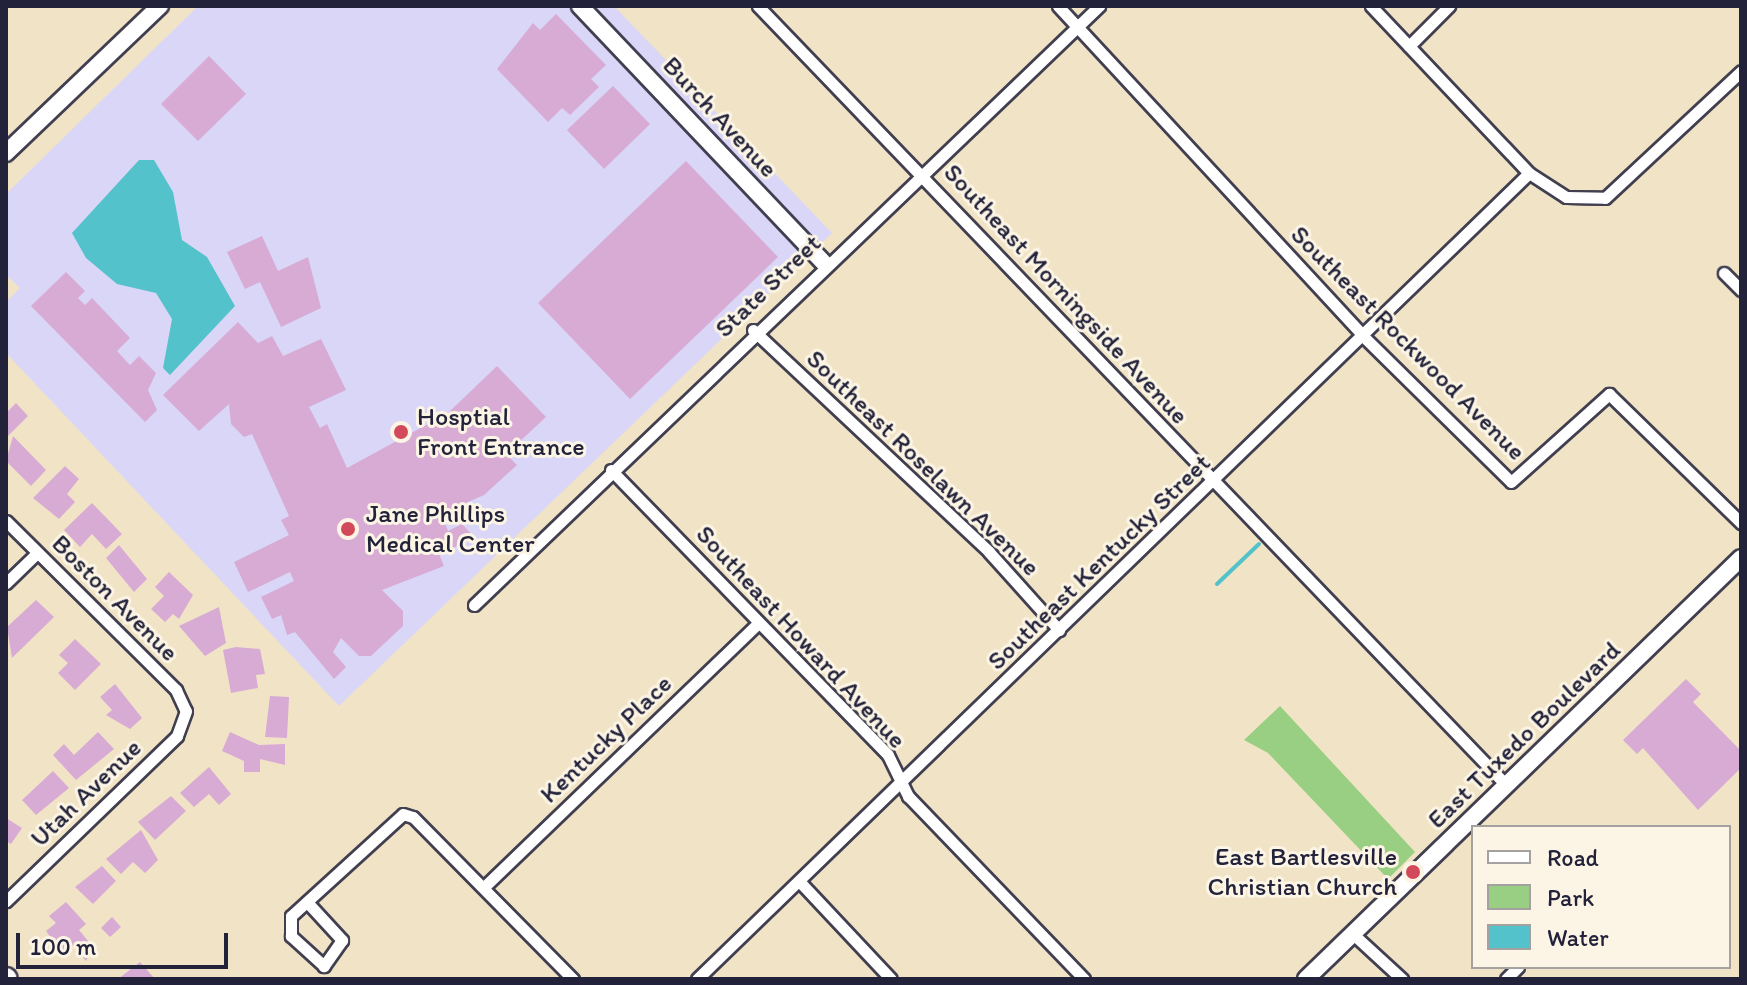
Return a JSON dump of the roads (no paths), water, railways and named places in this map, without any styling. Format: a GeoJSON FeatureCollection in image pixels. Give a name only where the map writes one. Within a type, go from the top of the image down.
{"type":"FeatureCollection","features":[{"type":"Feature","properties":{"kind":"main road"},"geometry":{"type":"LineString","coordinates":[[6,153],[160,6]]}},
{"type":"Feature","properties":{"kind":"main road","name":"Burch Avenue"},"geometry":{"type":"LineString","coordinates":[[580,6],[824,263]]}},
{"type":"Feature","properties":{"kind":"main road","name":"East Tuxedo Boulevard"},"geometry":{"type":"LineString","coordinates":[[1306,979],[1741,558]]}},
{"type":"Feature","properties":{"kind":"street","name":"Southeast Morningside Avenue"},"geometry":{"type":"LineString","coordinates":[[758,6],[1507,786]]}},
{"type":"Feature","properties":{"kind":"street","name":"Southeast Rockwood Avenue"},"geometry":{"type":"LineString","coordinates":[[1058,6],[1364,337],[1511,482],[1609,394],[1741,523]]}},
{"type":"Feature","properties":{"kind":"street","name":"State Street"},"geometry":{"type":"LineString","coordinates":[[474,605],[753,330],[923,175],[1099,6]]}},
{"type":"Feature","properties":{"kind":"street"},"geometry":{"type":"LineString","coordinates":[[1371,6],[1529,173],[1566,197],[1605,198],[1741,71]]}},
{"type":"Feature","properties":{"kind":"street"},"geometry":{"type":"LineString","coordinates":[[1409,46],[1449,6]]}},
{"type":"Feature","properties":{"kind":"street","name":"Southeast Kentucky Street"},"geometry":{"type":"LineString","coordinates":[[697,979],[1364,337],[1529,173]]}},
{"type":"Feature","properties":{"kind":"street"},"geometry":{"type":"LineString","coordinates":[[1724,273],[1741,290]]}},
{"type":"Feature","properties":{"kind":"street","name":"Southeast Roselawn Avenue"},"geometry":{"type":"LineString","coordinates":[[753,330],[989,552],[1059,630]]}},
{"type":"Feature","properties":{"kind":"street","name":"Southeast Howard Avenue"},"geometry":{"type":"LineString","coordinates":[[611,470],[888,755],[900,781],[1084,979]]}},
{"type":"Feature","properties":{"kind":"street","name":"Boston Avenue"},"geometry":{"type":"LineString","coordinates":[[6,521],[176,690],[186,711]]}},
{"type":"Feature","properties":{"kind":"street"},"geometry":{"type":"LineString","coordinates":[[6,583],[37,553]]}},
{"type":"Feature","properties":{"kind":"street","name":"Kentucky Place"},"geometry":{"type":"LineString","coordinates":[[484,887],[758,623]]}},
{"type":"Feature","properties":{"kind":"street","name":"Utah Avenue"},"geometry":{"type":"LineString","coordinates":[[6,901],[177,736],[186,711]]}},
{"type":"Feature","properties":{"kind":"street"},"geometry":{"type":"LineString","coordinates":[[307,902],[342,940],[324,966],[287,927],[307,902],[403,814],[423,823],[573,979]]}},
{"type":"Feature","properties":{"kind":"street"},"geometry":{"type":"LineString","coordinates":[[799,881],[891,979]]}},
{"type":"Feature","properties":{"kind":"street"},"geometry":{"type":"LineString","coordinates":[[1353,934],[1402,979]]}},
{"type":"Feature","properties":{"kind":"water"},"geometry":{"type":"Polygon","coordinates":[[[139,160],[154,160],[173,192],[182,240],[207,257],[235,306],[170,375],[163,368],[172,319],[156,293],[117,284],[86,258],[72,233],[139,160]]]}},
{"type":"Feature","properties":{"kind":"waterway"},"geometry":{"type":"LineString","coordinates":[[1217,584],[1259,544]]}},
{"type":"Feature","properties":{"kind":"place","name":"Hosptial Front Entrance"},"geometry":{"type":"Point","coordinates":[401,432]}},
{"type":"Feature","properties":{"kind":"place","name":"Jane Phillips Medical Center"},"geometry":{"type":"Point","coordinates":[348,529]}},
{"type":"Feature","properties":{"kind":"place","name":"East Bartlesville Christian Church"},"geometry":{"type":"Point","coordinates":[1413,872]}}]}
